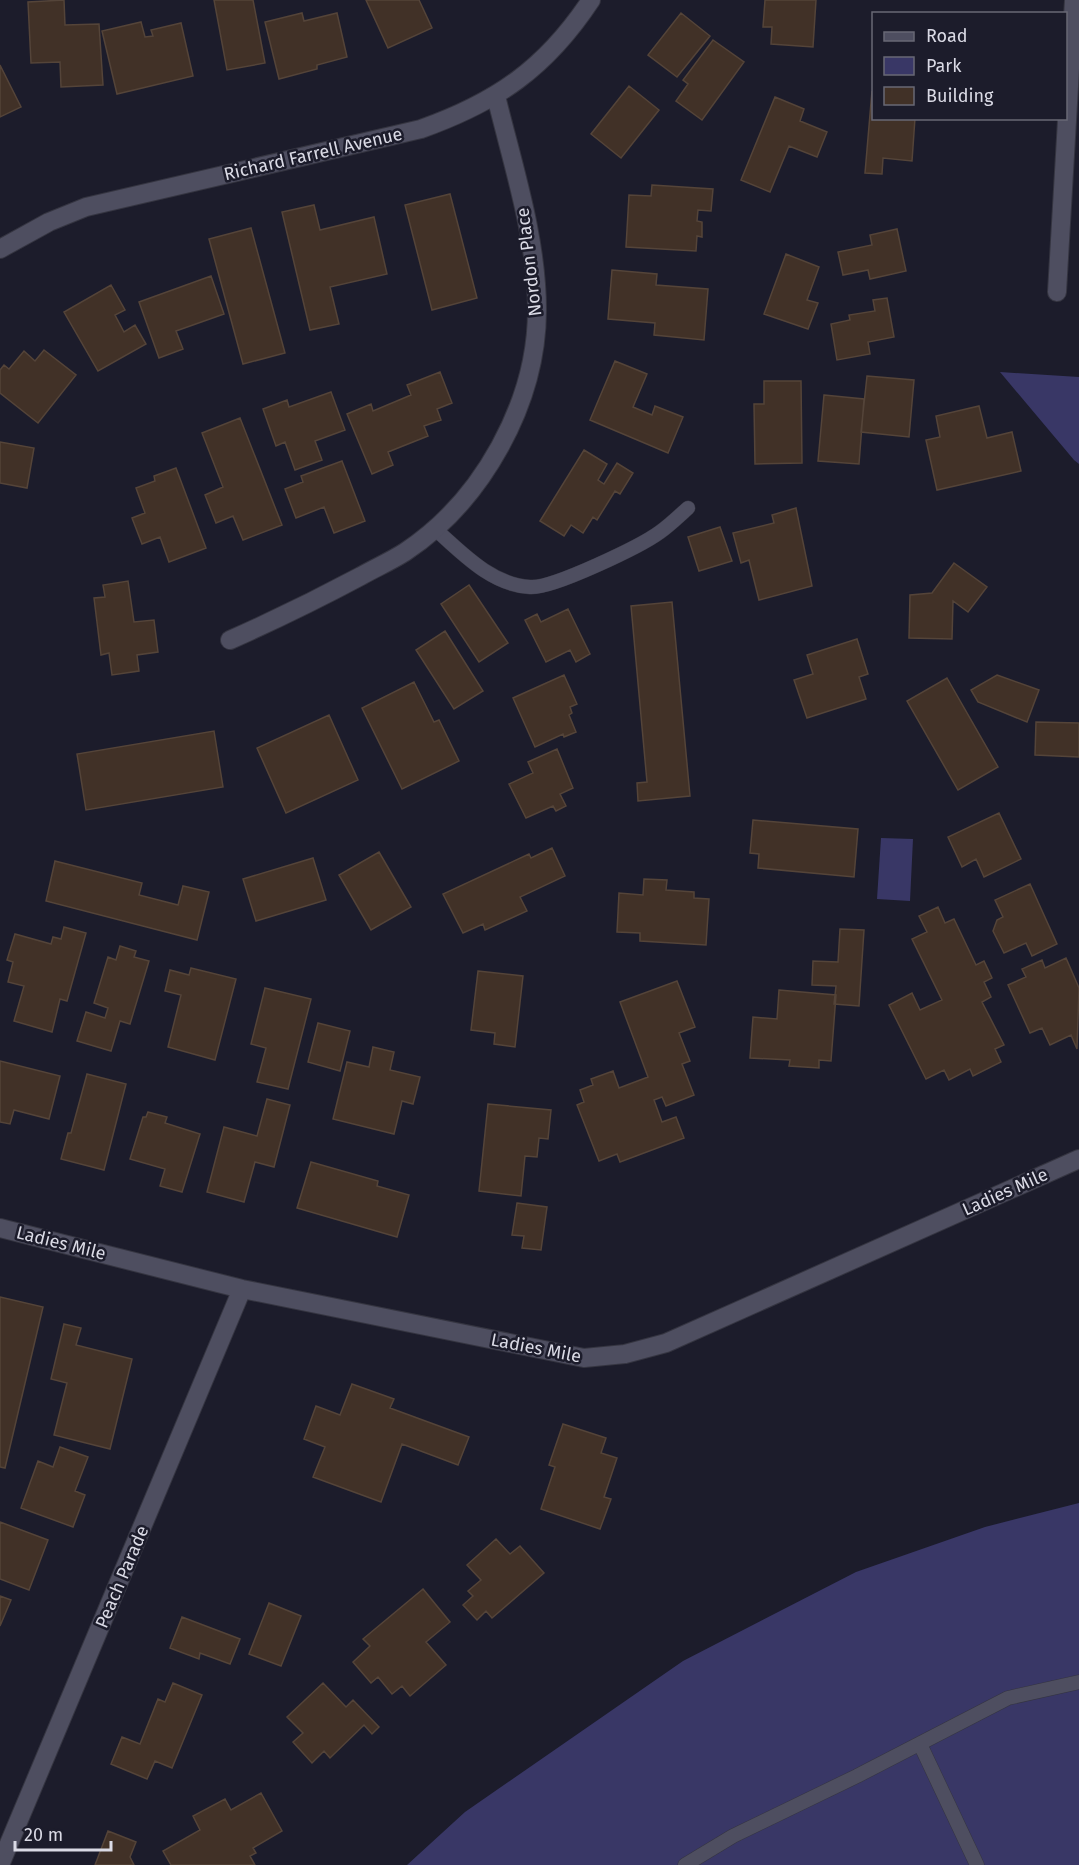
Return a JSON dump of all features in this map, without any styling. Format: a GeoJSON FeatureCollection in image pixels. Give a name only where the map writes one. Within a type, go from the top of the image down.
{"type":"FeatureCollection","features":[{"type":"Feature","properties":{"kind":"main road","name":"Richard Farrell Avenue"},"geometry":{"type":"LineString","coordinates":[[0,249],[48,222],[86,207],[421,129],[463,114],[524,77],[552,50],[591,0]]}},
{"type":"Feature","properties":{"kind":"main road"},"geometry":{"type":"LineString","coordinates":[[1057,292],[1074,0]]}},
{"type":"Feature","properties":{"kind":"main road","name":"Nordon Place"},"geometry":{"type":"LineString","coordinates":[[230,640],[290,615],[405,552],[434,528],[472,487],[508,431],[527,382],[536,339],[537,308],[527,223],[496,96]]}},
{"type":"Feature","properties":{"kind":"main road","name":"Ladies Mile"},"geometry":{"type":"LineString","coordinates":[[0,1228],[242,1289],[585,1358],[625,1354],[671,1341],[1079,1159]]}},
{"type":"Feature","properties":{"kind":"main road","name":"Peach Parade"},"geometry":{"type":"LineString","coordinates":[[0,1865],[242,1289]]}},
{"type":"Feature","properties":{"kind":"lane"},"geometry":{"type":"LineString","coordinates":[[434,528],[477,567],[506,581],[531,588],[590,567],[658,534],[688,508]]}},
{"type":"Feature","properties":{"kind":"lane"},"geometry":{"type":"LineString","coordinates":[[685,1865],[733,1836],[1008,1698],[1079,1682]]}},
{"type":"Feature","properties":{"kind":"lane"},"geometry":{"type":"LineString","coordinates":[[920,1744],[977,1865]]}},
{"type":"Feature","properties":{"kind":"green space"},"geometry":{"type":"Polygon","coordinates":[[[1000,372],[1079,377],[1079,464],[1074,460],[1000,372]]]}},
{"type":"Feature","properties":{"kind":"green space"},"geometry":{"type":"Polygon","coordinates":[[[881,838],[913,839],[910,901],[877,899],[881,838]]]}},
{"type":"Feature","properties":{"kind":"green space"},"geometry":{"type":"Polygon","coordinates":[[[1079,1503],[1079,1865],[407,1865],[465,1812],[683,1661],[856,1572],[985,1527],[1079,1503]]]}},
{"type":"Feature","properties":{"kind":"building"},"geometry":{"type":"Polygon","coordinates":[[[64,0],[65,25],[99,24],[103,85],[61,87],[60,62],[31,63],[28,2],[64,0]]]}},
{"type":"Feature","properties":{"kind":"building"},"geometry":{"type":"Polygon","coordinates":[[[214,0],[253,0],[265,63],[227,70],[214,0]]]}},
{"type":"Feature","properties":{"kind":"building"},"geometry":{"type":"Polygon","coordinates":[[[366,0],[419,0],[432,28],[388,48],[366,0]]]}},
{"type":"Feature","properties":{"kind":"building"},"geometry":{"type":"Polygon","coordinates":[[[765,0],[816,0],[813,47],[771,44],[772,27],[763,27],[765,0]]]}},
{"type":"Feature","properties":{"kind":"building"},"geometry":{"type":"Polygon","coordinates":[[[302,13],[304,21],[337,13],[347,57],[317,65],[317,69],[279,79],[265,22],[302,13]]]}},
{"type":"Feature","properties":{"kind":"building"},"geometry":{"type":"Polygon","coordinates":[[[681,13],[710,36],[677,77],[648,55],[681,13]]]}},
{"type":"Feature","properties":{"kind":"building"},"geometry":{"type":"Polygon","coordinates":[[[141,22],[145,37],[153,36],[151,30],[181,23],[193,76],[117,94],[102,31],[141,22]]]}},
{"type":"Feature","properties":{"kind":"building"},"geometry":{"type":"Polygon","coordinates":[[[713,40],[744,62],[702,120],[676,101],[688,84],[683,80],[713,40]]]}},
{"type":"Feature","properties":{"kind":"building"},"geometry":{"type":"Polygon","coordinates":[[[0,65],[21,107],[0,117],[0,65]]]}},
{"type":"Feature","properties":{"kind":"building"},"geometry":{"type":"Polygon","coordinates":[[[629,86],[659,110],[621,158],[591,134],[629,86]]]}},
{"type":"Feature","properties":{"kind":"building"},"geometry":{"type":"Polygon","coordinates":[[[872,91],[872,120],[915,120],[912,161],[883,158],[882,174],[865,173],[872,91]]]}},
{"type":"Feature","properties":{"kind":"building"},"geometry":{"type":"Polygon","coordinates":[[[775,97],[804,109],[800,121],[827,132],[817,157],[789,146],[770,192],[741,180],[775,97]]]}},
{"type":"Feature","properties":{"kind":"building"},"geometry":{"type":"Polygon","coordinates":[[[652,185],[713,189],[711,211],[698,210],[697,221],[702,222],[702,237],[697,236],[696,251],[626,247],[629,195],[651,196],[652,185]]]}},
{"type":"Feature","properties":{"kind":"building"},"geometry":{"type":"Polygon","coordinates":[[[450,194],[477,298],[432,310],[405,205],[450,194]]]}},
{"type":"Feature","properties":{"kind":"building"},"geometry":{"type":"Polygon","coordinates":[[[314,205],[320,230],[374,217],[387,274],[330,287],[339,324],[310,330],[282,212],[314,205]]]}},
{"type":"Feature","properties":{"kind":"building"},"geometry":{"type":"Polygon","coordinates":[[[251,228],[285,353],[243,364],[209,239],[251,228]]]}},
{"type":"Feature","properties":{"kind":"building"},"geometry":{"type":"Polygon","coordinates":[[[897,229],[906,271],[870,279],[868,270],[843,275],[838,252],[872,245],[870,235],[897,229]]]}},
{"type":"Feature","properties":{"kind":"building"},"geometry":{"type":"Polygon","coordinates":[[[786,254],[819,267],[807,300],[818,303],[808,329],[764,314],[786,254]]]}},
{"type":"Feature","properties":{"kind":"building"},"geometry":{"type":"Polygon","coordinates":[[[612,270],[657,274],[656,285],[708,289],[704,340],[654,335],[655,323],[608,319],[612,270]]]}},
{"type":"Feature","properties":{"kind":"building"},"geometry":{"type":"Polygon","coordinates":[[[211,276],[224,314],[176,331],[183,349],[159,358],[139,302],[211,276]]]}},
{"type":"Feature","properties":{"kind":"building"},"geometry":{"type":"Polygon","coordinates":[[[111,285],[125,310],[115,315],[124,332],[135,325],[146,344],[98,371],[64,312],[111,285]]]}},
{"type":"Feature","properties":{"kind":"building"},"geometry":{"type":"Polygon","coordinates":[[[887,298],[894,337],[868,342],[870,354],[837,360],[831,324],[850,320],[849,315],[875,311],[873,300],[887,298]]]}},
{"type":"Feature","properties":{"kind":"building"},"geometry":{"type":"Polygon","coordinates":[[[44,350],[76,375],[38,423],[0,393],[0,370],[4,365],[9,369],[24,351],[35,361],[44,350]]]}},
{"type":"Feature","properties":{"kind":"building"},"geometry":{"type":"Polygon","coordinates":[[[615,361],[647,374],[633,407],[652,415],[655,406],[683,417],[668,453],[590,420],[615,361]]]}},
{"type":"Feature","properties":{"kind":"building"},"geometry":{"type":"Polygon","coordinates":[[[440,372],[452,403],[437,409],[441,420],[424,426],[428,436],[388,452],[393,465],[372,474],[347,414],[371,404],[373,411],[411,395],[407,385],[440,372]]]}},
{"type":"Feature","properties":{"kind":"building"},"geometry":{"type":"Polygon","coordinates":[[[867,376],[914,380],[909,437],[861,432],[867,376]]]}},
{"type":"Feature","properties":{"kind":"building"},"geometry":{"type":"Polygon","coordinates":[[[764,381],[801,381],[802,463],[755,464],[754,404],[764,404],[764,381]]]}},
{"type":"Feature","properties":{"kind":"building"},"geometry":{"type":"Polygon","coordinates":[[[331,392],[345,430],[315,441],[322,460],[295,470],[285,442],[276,446],[263,409],[287,400],[289,407],[331,392]]]}},
{"type":"Feature","properties":{"kind":"building"},"geometry":{"type":"Polygon","coordinates":[[[824,395],[864,399],[859,464],[818,461],[824,395]]]}},
{"type":"Feature","properties":{"kind":"building"},"geometry":{"type":"Polygon","coordinates":[[[979,406],[987,438],[1012,432],[1021,471],[937,490],[926,440],[940,437],[936,416],[979,406]]]}},
{"type":"Feature","properties":{"kind":"building"},"geometry":{"type":"Polygon","coordinates":[[[240,418],[282,525],[243,540],[233,516],[216,523],[205,495],[223,487],[202,433],[240,418]]]}},
{"type":"Feature","properties":{"kind":"building"},"geometry":{"type":"Polygon","coordinates":[[[0,442],[34,448],[27,488],[0,483],[0,442]]]}},
{"type":"Feature","properties":{"kind":"building"},"geometry":{"type":"Polygon","coordinates":[[[584,450],[607,464],[598,480],[604,484],[617,463],[633,473],[620,494],[615,491],[597,520],[593,517],[583,533],[571,525],[564,536],[540,521],[584,450]]]}},
{"type":"Feature","properties":{"kind":"building"},"geometry":{"type":"Polygon","coordinates":[[[342,461],[365,521],[334,533],[324,507],[296,518],[285,489],[303,482],[301,476],[342,461]]]}},
{"type":"Feature","properties":{"kind":"building"},"geometry":{"type":"Polygon","coordinates":[[[176,468],[206,548],[169,562],[160,537],[142,544],[132,518],[145,513],[136,488],[155,481],[154,476],[176,468]]]}},
{"type":"Feature","properties":{"kind":"building"},"geometry":{"type":"Polygon","coordinates":[[[796,508],[812,586],[759,600],[749,560],[741,563],[733,533],[774,523],[772,515],[796,508]]]}},
{"type":"Feature","properties":{"kind":"building"},"geometry":{"type":"Polygon","coordinates":[[[720,527],[732,561],[699,571],[688,537],[720,527]]]}},
{"type":"Feature","properties":{"kind":"building"},"geometry":{"type":"Polygon","coordinates":[[[954,563],[987,587],[968,612],[953,601],[952,639],[909,638],[910,595],[932,593],[954,563]]]}},
{"type":"Feature","properties":{"kind":"building"},"geometry":{"type":"Polygon","coordinates":[[[128,581],[134,622],[154,620],[158,652],[137,655],[139,671],[112,675],[109,653],[101,655],[94,598],[105,597],[103,585],[128,581]]]}},
{"type":"Feature","properties":{"kind":"building"},"geometry":{"type":"Polygon","coordinates":[[[469,585],[508,643],[479,662],[441,604],[469,585]]]}},
{"type":"Feature","properties":{"kind":"building"},"geometry":{"type":"Polygon","coordinates":[[[672,602],[690,796],[638,801],[637,783],[647,782],[631,606],[672,602]]]}},
{"type":"Feature","properties":{"kind":"building"},"geometry":{"type":"Polygon","coordinates":[[[568,609],[590,654],[576,662],[570,650],[546,662],[525,620],[537,614],[541,622],[568,609]]]}},
{"type":"Feature","properties":{"kind":"building"},"geometry":{"type":"Polygon","coordinates":[[[445,631],[483,691],[454,709],[416,650],[445,631]]]}},
{"type":"Feature","properties":{"kind":"building"},"geometry":{"type":"Polygon","coordinates":[[[857,639],[868,674],[859,677],[866,699],[807,718],[794,680],[813,674],[807,655],[857,639]]]}},
{"type":"Feature","properties":{"kind":"building"},"geometry":{"type":"Polygon","coordinates":[[[564,675],[577,704],[570,707],[572,713],[569,715],[576,732],[564,737],[563,734],[535,747],[513,698],[564,675]]]}},
{"type":"Feature","properties":{"kind":"building"},"geometry":{"type":"Polygon","coordinates":[[[997,675],[1039,690],[1027,722],[978,702],[971,690],[997,675]]]}},
{"type":"Feature","properties":{"kind":"building"},"geometry":{"type":"Polygon","coordinates":[[[947,678],[998,767],[958,790],[907,701],[947,678]]]}},
{"type":"Feature","properties":{"kind":"building"},"geometry":{"type":"Polygon","coordinates":[[[414,682],[434,722],[439,720],[459,761],[402,789],[362,708],[414,682]]]}},
{"type":"Feature","properties":{"kind":"building"},"geometry":{"type":"Polygon","coordinates":[[[329,715],[358,780],[286,813],[257,748],[329,715]]]}},
{"type":"Feature","properties":{"kind":"building"},"geometry":{"type":"Polygon","coordinates":[[[1036,722],[1079,723],[1079,757],[1035,755],[1036,722]]]}},
{"type":"Feature","properties":{"kind":"building"},"geometry":{"type":"Polygon","coordinates":[[[214,731],[223,787],[86,810],[77,754],[214,731]]]}},
{"type":"Feature","properties":{"kind":"building"},"geometry":{"type":"Polygon","coordinates":[[[557,749],[573,788],[560,794],[566,806],[556,811],[553,806],[526,818],[509,784],[533,773],[528,762],[557,749]]]}},
{"type":"Feature","properties":{"kind":"building"},"geometry":{"type":"Polygon","coordinates":[[[999,813],[1021,859],[984,877],[976,859],[962,867],[948,837],[999,813]]]}},
{"type":"Feature","properties":{"kind":"building"},"geometry":{"type":"Polygon","coordinates":[[[753,820],[858,829],[854,877],[758,868],[759,854],[750,853],[753,820]]]}},
{"type":"Feature","properties":{"kind":"building"},"geometry":{"type":"Polygon","coordinates":[[[552,848],[565,876],[520,897],[527,911],[485,930],[483,924],[463,933],[443,894],[529,854],[531,858],[552,848]]]}},
{"type":"Feature","properties":{"kind":"building"},"geometry":{"type":"Polygon","coordinates":[[[379,852],[411,907],[371,930],[339,875],[379,852]]]}},
{"type":"Feature","properties":{"kind":"building"},"geometry":{"type":"Polygon","coordinates":[[[313,858],[326,900],[256,921],[243,879],[313,858]]]}},
{"type":"Feature","properties":{"kind":"building"},"geometry":{"type":"Polygon","coordinates":[[[55,861],[142,883],[139,895],[178,905],[183,886],[209,892],[197,940],[46,901],[55,861]]]}},
{"type":"Feature","properties":{"kind":"building"},"geometry":{"type":"Polygon","coordinates":[[[644,879],[667,880],[666,890],[694,892],[694,898],[709,899],[706,945],[640,941],[640,933],[617,932],[619,893],[643,895],[644,879]]]}},
{"type":"Feature","properties":{"kind":"building"},"geometry":{"type":"Polygon","coordinates":[[[1030,884],[1057,944],[1032,956],[1026,943],[1004,953],[993,931],[997,920],[1003,917],[995,900],[1030,884]]]}},
{"type":"Feature","properties":{"kind":"building"},"geometry":{"type":"Polygon","coordinates":[[[938,907],[945,923],[954,919],[976,965],[984,961],[992,978],[984,982],[991,997],[982,1002],[1004,1045],[995,1049],[1001,1062],[973,1076],[970,1069],[949,1080],[944,1070],[926,1079],[889,1005],[912,993],[920,1010],[942,1000],[912,939],[927,932],[919,916],[938,907]]]}},
{"type":"Feature","properties":{"kind":"building"},"geometry":{"type":"Polygon","coordinates":[[[64,927],[86,933],[67,1001],[60,999],[52,1032],[14,1021],[24,986],[8,982],[13,962],[7,960],[15,934],[51,944],[53,937],[61,939],[64,927]]]}},
{"type":"Feature","properties":{"kind":"building"},"geometry":{"type":"Polygon","coordinates":[[[840,929],[864,930],[859,1006],[834,1004],[836,986],[812,985],[813,961],[838,962],[840,929]]]}},
{"type":"Feature","properties":{"kind":"building"},"geometry":{"type":"Polygon","coordinates":[[[120,946],[136,951],[134,957],[149,961],[130,1024],[120,1021],[111,1051],[77,1041],[86,1012],[105,1018],[108,1008],[94,1003],[108,957],[116,960],[120,946]]]}},
{"type":"Feature","properties":{"kind":"building"},"geometry":{"type":"Polygon","coordinates":[[[1066,958],[1079,988],[1077,1049],[1071,1035],[1050,1045],[1042,1028],[1030,1033],[1008,985],[1026,977],[1022,969],[1042,960],[1045,968],[1066,958]]]}},
{"type":"Feature","properties":{"kind":"building"},"geometry":{"type":"Polygon","coordinates":[[[191,968],[236,979],[215,1060],[168,1047],[181,995],[165,991],[170,970],[189,975],[191,968]]]}},
{"type":"Feature","properties":{"kind":"building"},"geometry":{"type":"Polygon","coordinates":[[[478,971],[523,976],[515,1047],[494,1044],[495,1033],[471,1030],[478,971]]]}},
{"type":"Feature","properties":{"kind":"building"},"geometry":{"type":"Polygon","coordinates":[[[677,981],[695,1027],[679,1033],[690,1061],[682,1064],[694,1095],[666,1106],[662,1097],[654,1100],[662,1122],[676,1117],[684,1138],[620,1162],[617,1154],[599,1161],[577,1105],[584,1102],[580,1090],[593,1085],[591,1079],[613,1071],[619,1088],[648,1077],[620,1002],[677,981]]]}},
{"type":"Feature","properties":{"kind":"building"},"geometry":{"type":"Polygon","coordinates":[[[265,988],[311,999],[288,1089],[257,1082],[266,1048],[251,1044],[265,988]]]}},
{"type":"Feature","properties":{"kind":"building"},"geometry":{"type":"Polygon","coordinates":[[[779,990],[836,995],[831,1061],[819,1060],[819,1068],[789,1066],[790,1060],[750,1058],[753,1017],[777,1019],[779,990]]]}},
{"type":"Feature","properties":{"kind":"building"},"geometry":{"type":"Polygon","coordinates":[[[318,1023],[350,1031],[340,1071],[308,1062],[318,1023]]]}},
{"type":"Feature","properties":{"kind":"building"},"geometry":{"type":"Polygon","coordinates":[[[373,1047],[394,1052],[390,1070],[420,1077],[413,1104],[402,1101],[394,1134],[333,1119],[347,1062],[369,1067],[373,1047]]]}},
{"type":"Feature","properties":{"kind":"building"},"geometry":{"type":"Polygon","coordinates":[[[0,1061],[60,1076],[49,1119],[14,1110],[10,1124],[0,1122],[0,1061]]]}},
{"type":"Feature","properties":{"kind":"building"},"geometry":{"type":"Polygon","coordinates":[[[87,1074],[126,1084],[104,1170],[61,1159],[68,1133],[71,1133],[87,1074]]]}},
{"type":"Feature","properties":{"kind":"building"},"geometry":{"type":"Polygon","coordinates":[[[267,1099],[290,1105],[274,1167],[255,1162],[244,1202],[207,1192],[224,1127],[257,1136],[267,1099]]]}},
{"type":"Feature","properties":{"kind":"building"},"geometry":{"type":"Polygon","coordinates":[[[488,1104],[551,1110],[548,1139],[539,1138],[537,1157],[525,1156],[521,1196],[479,1191],[488,1104]]]}},
{"type":"Feature","properties":{"kind":"building"},"geometry":{"type":"Polygon","coordinates":[[[148,1112],[167,1117],[165,1123],[200,1134],[182,1192],[160,1186],[165,1169],[130,1159],[143,1117],[146,1117],[148,1112]]]}},
{"type":"Feature","properties":{"kind":"building"},"geometry":{"type":"Polygon","coordinates":[[[311,1162],[378,1181],[377,1186],[409,1195],[397,1237],[297,1208],[311,1162]]]}},
{"type":"Feature","properties":{"kind":"building"},"geometry":{"type":"Polygon","coordinates":[[[517,1203],[547,1207],[541,1250],[522,1248],[524,1236],[512,1235],[517,1203]]]}},
{"type":"Feature","properties":{"kind":"building"},"geometry":{"type":"Polygon","coordinates":[[[0,1297],[43,1307],[5,1468],[0,1467],[0,1297]]]}},
{"type":"Feature","properties":{"kind":"building"},"geometry":{"type":"Polygon","coordinates":[[[64,1324],[81,1328],[76,1345],[132,1359],[110,1449],[54,1435],[67,1383],[51,1379],[64,1324]]]}},
{"type":"Feature","properties":{"kind":"building"},"geometry":{"type":"Polygon","coordinates":[[[352,1384],[394,1399],[390,1408],[469,1437],[458,1465],[402,1444],[381,1502],[313,1477],[325,1447],[304,1439],[316,1406],[340,1415],[352,1384]]]}},
{"type":"Feature","properties":{"kind":"building"},"geometry":{"type":"Polygon","coordinates":[[[563,1424],[606,1438],[601,1453],[617,1458],[604,1497],[611,1499],[600,1529],[541,1509],[555,1467],[549,1465],[563,1424]]]}},
{"type":"Feature","properties":{"kind":"building"},"geometry":{"type":"Polygon","coordinates":[[[60,1447],[88,1457],[75,1491],[85,1495],[73,1527],[21,1508],[38,1461],[53,1467],[60,1447]]]}},
{"type":"Feature","properties":{"kind":"building"},"geometry":{"type":"Polygon","coordinates":[[[0,1522],[48,1540],[29,1590],[0,1579],[0,1522]]]}},
{"type":"Feature","properties":{"kind":"building"},"geometry":{"type":"Polygon","coordinates":[[[496,1539],[510,1554],[520,1546],[544,1573],[492,1618],[486,1611],[477,1620],[463,1605],[473,1596],[468,1591],[481,1580],[467,1565],[496,1539]]]}},
{"type":"Feature","properties":{"kind":"building"},"geometry":{"type":"Polygon","coordinates":[[[423,1589],[450,1622],[426,1642],[446,1665],[410,1696],[402,1686],[392,1694],[378,1677],[371,1683],[353,1662],[370,1646],[363,1639],[423,1589]]]}},
{"type":"Feature","properties":{"kind":"building"},"geometry":{"type":"Polygon","coordinates":[[[0,1596],[11,1600],[0,1626],[0,1596]]]}},
{"type":"Feature","properties":{"kind":"building"},"geometry":{"type":"Polygon","coordinates":[[[269,1603],[301,1616],[281,1666],[249,1654],[269,1603]]]}},
{"type":"Feature","properties":{"kind":"building"},"geometry":{"type":"Polygon","coordinates":[[[182,1617],[240,1639],[230,1664],[200,1653],[199,1659],[170,1648],[182,1617]]]}},
{"type":"Feature","properties":{"kind":"building"},"geometry":{"type":"Polygon","coordinates":[[[173,1683],[202,1695],[172,1768],[155,1761],[147,1779],[111,1764],[122,1737],[140,1744],[158,1699],[165,1702],[173,1683]]]}},
{"type":"Feature","properties":{"kind":"building"},"geometry":{"type":"Polygon","coordinates":[[[323,1683],[346,1707],[353,1700],[379,1727],[372,1734],[364,1725],[330,1758],[324,1751],[312,1763],[293,1742],[303,1733],[287,1717],[323,1683]]]}},
{"type":"Feature","properties":{"kind":"building"},"geometry":{"type":"Polygon","coordinates":[[[261,1793],[282,1831],[253,1848],[256,1853],[250,1856],[255,1865],[171,1865],[163,1851],[200,1830],[193,1816],[225,1799],[231,1810],[261,1793]]]}},
{"type":"Feature","properties":{"kind":"building"},"geometry":{"type":"Polygon","coordinates":[[[108,1831],[136,1842],[130,1857],[134,1865],[95,1865],[108,1831]]]}}]}
